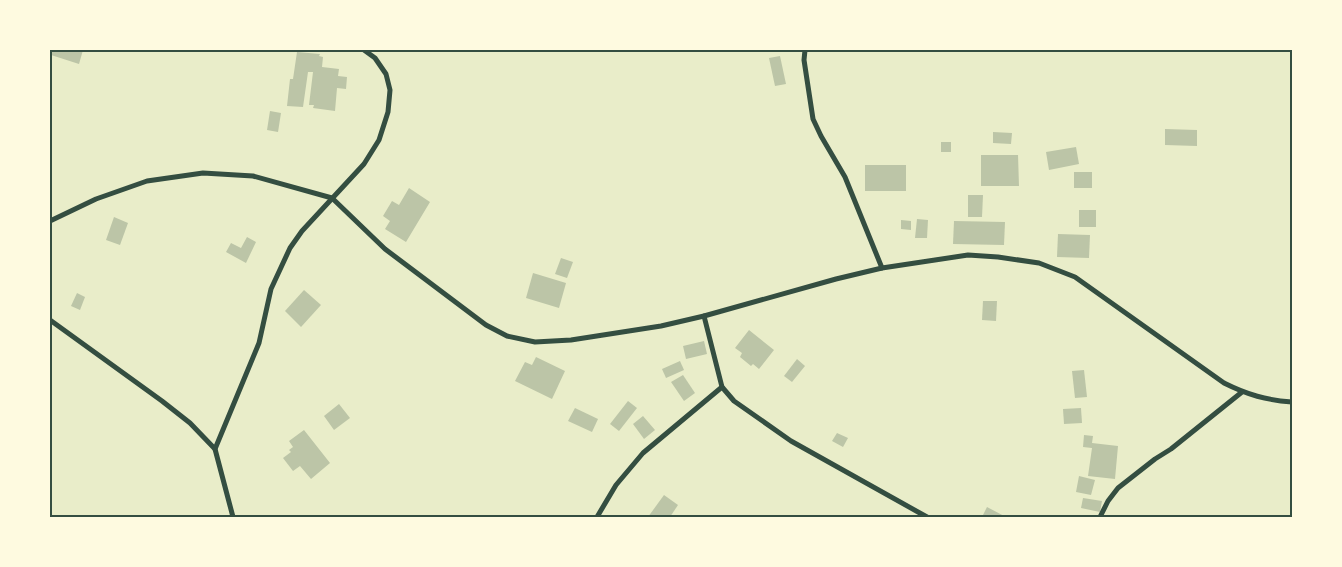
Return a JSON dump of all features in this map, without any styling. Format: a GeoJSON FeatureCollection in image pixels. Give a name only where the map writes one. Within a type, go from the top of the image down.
{"type":"FeatureCollection","features":[{"type":"Feature","properties":{"kind":"street"},"geometry":{"type":"LineString","coordinates":[[215,448],[258,343],[271,289],[290,248],[302,231],[364,164],[379,140],[388,112],[390,90],[386,74],[374,58],[364,50]]}},
{"type":"Feature","properties":{"kind":"street"},"geometry":{"type":"LineString","coordinates":[[805,50],[804,60],[813,119],[845,177],[882,268]]}},
{"type":"Feature","properties":{"kind":"street"},"geometry":{"type":"LineString","coordinates":[[50,221],[96,199],[147,181],[203,173],[253,176],[332,198],[385,249],[486,325],[507,336],[534,342],[571,340],[661,326],[882,268],[968,255],[1039,264],[1075,278],[1224,383],[1262,399],[1292,402]]}},
{"type":"Feature","properties":{"kind":"street"},"geometry":{"type":"LineString","coordinates":[[704,316],[722,387],[734,400],[791,441],[927,517]]}},
{"type":"Feature","properties":{"kind":"street"},"geometry":{"type":"LineString","coordinates":[[50,320],[162,401],[190,423],[215,448],[233,517]]}},
{"type":"Feature","properties":{"kind":"street"},"geometry":{"type":"LineString","coordinates":[[597,517],[616,485],[643,453],[722,387]]}},
{"type":"Feature","properties":{"kind":"street"},"geometry":{"type":"LineString","coordinates":[[1100,517],[1108,501],[1118,488],[1155,459],[1172,449],[1242,392]]}},
{"type":"Feature","properties":{"kind":"building"},"geometry":{"type":"Polygon","coordinates":[[[53,50],[83,50],[79,64],[51,55],[53,50]]]}},
{"type":"Feature","properties":{"kind":"building"},"geometry":{"type":"Polygon","coordinates":[[[297,52],[320,54],[319,56],[323,57],[322,67],[339,69],[338,76],[347,77],[346,89],[337,88],[335,111],[313,108],[314,105],[309,105],[313,72],[308,72],[303,107],[287,106],[290,79],[293,79],[297,52]]]}},
{"type":"Feature","properties":{"kind":"building"},"geometry":{"type":"Polygon","coordinates":[[[780,56],[786,84],[775,86],[769,58],[780,56]]]}},
{"type":"Feature","properties":{"kind":"building"},"geometry":{"type":"Polygon","coordinates":[[[270,111],[281,113],[278,132],[267,130],[270,111]]]}},
{"type":"Feature","properties":{"kind":"building"},"geometry":{"type":"Polygon","coordinates":[[[1165,129],[1197,130],[1197,146],[1165,145],[1165,129]]]}},
{"type":"Feature","properties":{"kind":"building"},"geometry":{"type":"Polygon","coordinates":[[[993,132],[1012,133],[1011,144],[993,143],[993,132]]]}},
{"type":"Feature","properties":{"kind":"building"},"geometry":{"type":"Polygon","coordinates":[[[941,142],[951,142],[951,152],[941,152],[941,142]]]}},
{"type":"Feature","properties":{"kind":"building"},"geometry":{"type":"Polygon","coordinates":[[[1076,147],[1079,164],[1049,170],[1046,152],[1076,147]]]}},
{"type":"Feature","properties":{"kind":"building"},"geometry":{"type":"Polygon","coordinates":[[[981,155],[1018,155],[1019,186],[981,186],[981,155]]]}},
{"type":"Feature","properties":{"kind":"building"},"geometry":{"type":"Polygon","coordinates":[[[865,165],[906,165],[906,191],[865,191],[865,165]]]}},
{"type":"Feature","properties":{"kind":"building"},"geometry":{"type":"Polygon","coordinates":[[[1074,172],[1092,172],[1092,188],[1074,188],[1074,172]]]}},
{"type":"Feature","properties":{"kind":"building"},"geometry":{"type":"Polygon","coordinates":[[[409,188],[430,202],[406,242],[385,229],[390,221],[383,216],[392,201],[399,205],[409,188]]]}},
{"type":"Feature","properties":{"kind":"building"},"geometry":{"type":"Polygon","coordinates":[[[968,195],[983,195],[982,217],[968,217],[968,195]]]}},
{"type":"Feature","properties":{"kind":"building"},"geometry":{"type":"Polygon","coordinates":[[[1079,210],[1096,210],[1096,227],[1079,227],[1079,210]]]}},
{"type":"Feature","properties":{"kind":"building"},"geometry":{"type":"Polygon","coordinates":[[[114,217],[128,223],[120,245],[106,240],[114,217]]]}},
{"type":"Feature","properties":{"kind":"building"},"geometry":{"type":"Polygon","coordinates":[[[917,219],[928,220],[927,238],[915,238],[917,219]]]}},
{"type":"Feature","properties":{"kind":"building"},"geometry":{"type":"Polygon","coordinates":[[[901,220],[911,221],[911,230],[901,229],[901,220]]]}},
{"type":"Feature","properties":{"kind":"building"},"geometry":{"type":"Polygon","coordinates":[[[954,221],[1005,222],[1004,245],[953,244],[954,221]]]}},
{"type":"Feature","properties":{"kind":"building"},"geometry":{"type":"Polygon","coordinates":[[[1058,234],[1090,235],[1089,258],[1057,257],[1058,234]]]}},
{"type":"Feature","properties":{"kind":"building"},"geometry":{"type":"Polygon","coordinates":[[[247,237],[256,242],[246,263],[226,252],[231,243],[241,248],[247,237]]]}},
{"type":"Feature","properties":{"kind":"building"},"geometry":{"type":"Polygon","coordinates":[[[561,258],[573,262],[567,278],[555,274],[561,258]]]}},
{"type":"Feature","properties":{"kind":"building"},"geometry":{"type":"Polygon","coordinates":[[[533,273],[566,283],[559,308],[526,298],[533,273]]]}},
{"type":"Feature","properties":{"kind":"building"},"geometry":{"type":"Polygon","coordinates":[[[304,290],[321,305],[301,327],[285,311],[304,290]]]}},
{"type":"Feature","properties":{"kind":"building"},"geometry":{"type":"Polygon","coordinates":[[[77,293],[85,297],[80,310],[71,306],[77,293]]]}},
{"type":"Feature","properties":{"kind":"building"},"geometry":{"type":"Polygon","coordinates":[[[983,301],[997,301],[996,321],[982,320],[983,301]]]}},
{"type":"Feature","properties":{"kind":"building"},"geometry":{"type":"Polygon","coordinates":[[[749,330],[774,350],[759,369],[753,364],[751,366],[740,357],[742,353],[735,348],[749,330]]]}},
{"type":"Feature","properties":{"kind":"building"},"geometry":{"type":"Polygon","coordinates":[[[704,341],[707,354],[686,359],[683,346],[704,341]]]}},
{"type":"Feature","properties":{"kind":"building"},"geometry":{"type":"Polygon","coordinates":[[[536,357],[565,371],[552,399],[515,381],[525,362],[532,365],[536,357]]]}},
{"type":"Feature","properties":{"kind":"building"},"geometry":{"type":"Polygon","coordinates":[[[797,359],[805,366],[792,382],[784,376],[797,359]]]}},
{"type":"Feature","properties":{"kind":"building"},"geometry":{"type":"Polygon","coordinates":[[[680,361],[684,370],[666,378],[662,369],[680,361]]]}},
{"type":"Feature","properties":{"kind":"building"},"geometry":{"type":"Polygon","coordinates":[[[1084,370],[1087,397],[1075,398],[1072,371],[1084,370]]]}},
{"type":"Feature","properties":{"kind":"building"},"geometry":{"type":"Polygon","coordinates":[[[683,375],[695,393],[684,401],[671,382],[683,375]]]}},
{"type":"Feature","properties":{"kind":"building"},"geometry":{"type":"Polygon","coordinates":[[[628,401],[637,408],[619,431],[610,424],[628,401]]]}},
{"type":"Feature","properties":{"kind":"building"},"geometry":{"type":"Polygon","coordinates":[[[339,404],[350,418],[334,430],[324,416],[339,404]]]}},
{"type":"Feature","properties":{"kind":"building"},"geometry":{"type":"Polygon","coordinates":[[[575,408],[598,419],[592,432],[568,421],[575,408]]]}},
{"type":"Feature","properties":{"kind":"building"},"geometry":{"type":"Polygon","coordinates":[[[1081,408],[1082,423],[1064,424],[1063,409],[1081,408]]]}},
{"type":"Feature","properties":{"kind":"building"},"geometry":{"type":"Polygon","coordinates":[[[643,416],[655,430],[644,439],[633,424],[643,416]]]}},
{"type":"Feature","properties":{"kind":"building"},"geometry":{"type":"Polygon","coordinates":[[[304,430],[330,463],[311,479],[300,466],[293,471],[283,458],[291,452],[289,450],[293,447],[289,441],[304,430]]]}},
{"type":"Feature","properties":{"kind":"building"},"geometry":{"type":"Polygon","coordinates":[[[837,433],[848,438],[843,447],[832,441],[837,433]]]}},
{"type":"Feature","properties":{"kind":"building"},"geometry":{"type":"Polygon","coordinates":[[[1084,435],[1093,436],[1092,443],[1118,446],[1115,479],[1088,476],[1092,448],[1083,447],[1084,435]]]}},
{"type":"Feature","properties":{"kind":"building"},"geometry":{"type":"Polygon","coordinates":[[[1079,476],[1095,480],[1091,495],[1076,492],[1079,476]]]}},
{"type":"Feature","properties":{"kind":"building"},"geometry":{"type":"Polygon","coordinates":[[[664,495],[678,505],[670,517],[648,517],[664,495]]]}},
{"type":"Feature","properties":{"kind":"building"},"geometry":{"type":"Polygon","coordinates":[[[1083,498],[1102,501],[1100,512],[1081,508],[1083,498]]]}},
{"type":"Feature","properties":{"kind":"building"},"geometry":{"type":"Polygon","coordinates":[[[987,507],[1006,517],[982,517],[987,507]]]}}]}
